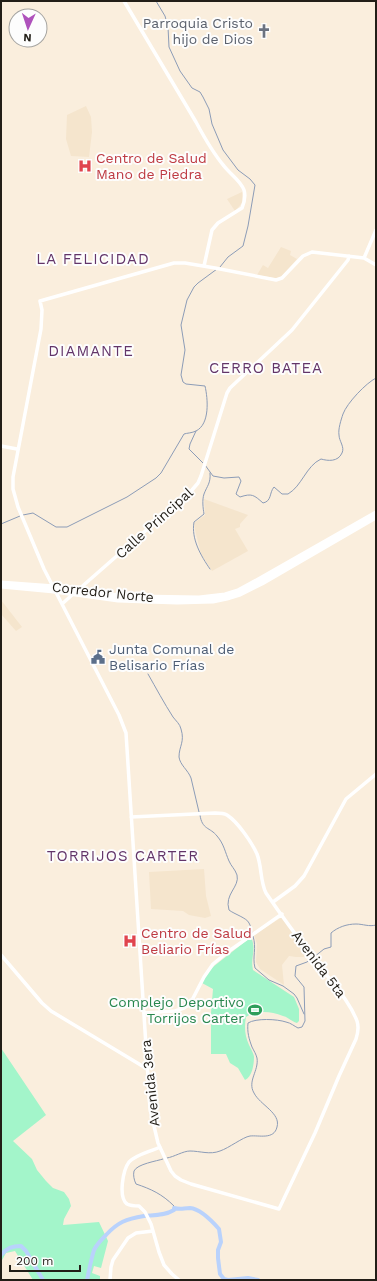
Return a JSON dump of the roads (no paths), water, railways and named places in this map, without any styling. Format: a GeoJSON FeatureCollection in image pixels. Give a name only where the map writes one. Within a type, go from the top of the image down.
{"type":"FeatureCollection","features":[{"type":"Feature","properties":{"kind":"highway","name":"Corredor Norte"},"geometry":{"type":"LineString","coordinates":[[337,538],[376,513]]}},
{"type":"Feature","properties":{"kind":"highway","name":"Corredor Norte"},"geometry":{"type":"LineString","coordinates":[[177,602],[225,595],[238,591],[376,517]]}},
{"type":"Feature","properties":{"kind":"highway","name":"Corredor Norte"},"geometry":{"type":"LineString","coordinates":[[1,583],[84,593],[118,600],[177,602],[213,601],[240,594],[262,583],[328,542]]}},
{"type":"Feature","properties":{"kind":"highway","name":"Corredor Norte"},"geometry":{"type":"LineString","coordinates":[[1,586],[39,587]]}},
{"type":"Feature","properties":{"kind":"highway"},"geometry":{"type":"LineString","coordinates":[[71,596],[112,602],[139,601]]}},
{"type":"Feature","properties":{"kind":"street"},"geometry":{"type":"LineString","coordinates":[[124,1],[203,136],[225,168],[236,179],[244,191],[245,197],[242,208],[218,223],[212,230],[204,266],[276,280],[282,278],[303,256],[308,253],[315,252],[364,258],[376,265]]}},
{"type":"Feature","properties":{"kind":"street"},"geometry":{"type":"LineString","coordinates":[[364,258],[376,230]]}},
{"type":"Feature","properties":{"kind":"street","name":"Calle Principal"},"geometry":{"type":"LineString","coordinates":[[62,604],[192,490],[198,483],[227,393],[230,388],[292,330],[348,260],[349,256]]}},
{"type":"Feature","properties":{"kind":"street","name":"Avenida 3era"},"geometry":{"type":"LineString","coordinates":[[204,266],[174,263],[40,301],[42,319],[41,329],[17,449],[12,482],[22,518],[44,569],[124,727],[151,1117],[160,1147],[175,1176],[181,1180],[279,1209]]}},
{"type":"Feature","properties":{"kind":"street"},"geometry":{"type":"LineString","coordinates":[[1,446],[17,449]]}},
{"type":"Feature","properties":{"kind":"street"},"geometry":{"type":"LineString","coordinates":[[273,902],[295,886],[304,876],[346,799],[376,774]]}},
{"type":"Feature","properties":{"kind":"street","name":"Avenida 5ta"},"geometry":{"type":"LineString","coordinates":[[131,817],[215,813],[227,815],[235,822],[249,839],[257,855],[263,887],[348,1004],[358,1023],[358,1033],[315,1133],[279,1209]]}},
{"type":"Feature","properties":{"kind":"street"},"geometry":{"type":"LineString","coordinates":[[144,1013],[175,1011],[190,1004],[210,968],[223,956],[255,932],[282,914]]}},
{"type":"Feature","properties":{"kind":"street"},"geometry":{"type":"LineString","coordinates":[[1,955],[42,1003],[51,1011],[106,1045],[148,1068]]}},
{"type":"Feature","properties":{"kind":"street"},"geometry":{"type":"LineString","coordinates":[[160,1147],[134,1158],[128,1164],[125,1172],[122,1192],[124,1199],[129,1205],[139,1206],[145,1212],[151,1224],[164,1265],[179,1280]]}},
{"type":"Feature","properties":{"kind":"street"},"geometry":{"type":"LineString","coordinates":[[110,1280],[113,1260],[128,1238],[131,1235],[141,1232],[153,1231]]}},
{"type":"Feature","properties":{"kind":"waterway"},"geometry":{"type":"LineString","coordinates":[[156,1],[165,16],[168,27],[169,47],[180,71],[192,88],[200,92],[203,97],[209,109],[212,124],[223,150],[238,170],[255,185],[243,246],[228,257],[220,267]]}},
{"type":"Feature","properties":{"kind":"waterway"},"geometry":{"type":"LineString","coordinates":[[23,515],[33,513],[56,527],[67,527],[127,497],[156,478],[161,473],[184,434],[194,432],[201,428],[207,411],[206,391],[205,386],[186,384],[183,382],[181,375],[185,350],[181,325],[187,300],[194,287],[217,269]]}},
{"type":"Feature","properties":{"kind":"waterway"},"geometry":{"type":"LineString","coordinates":[[205,465],[213,476],[224,478],[239,477],[241,481],[236,494],[240,497],[247,495],[253,496],[263,503],[269,499],[274,487],[282,494],[288,494],[297,486],[311,466],[316,462],[321,459],[333,460],[340,456],[343,448],[339,437],[339,430],[343,414],[348,404],[357,394],[367,384],[376,378]]}},
{"type":"Feature","properties":{"kind":"waterway"},"geometry":{"type":"LineString","coordinates":[[196,431],[189,449],[203,463]]}},
{"type":"Feature","properties":{"kind":"waterway"},"geometry":{"type":"LineString","coordinates":[[210,473],[209,482],[203,499],[204,514],[194,522],[193,528],[195,541],[203,559],[210,569]]}},
{"type":"Feature","properties":{"kind":"waterway"},"geometry":{"type":"LineString","coordinates":[[1,524],[20,516]]}},
{"type":"Feature","properties":{"kind":"waterway"},"geometry":{"type":"LineString","coordinates":[[148,674],[173,717],[179,724],[182,733],[179,757],[181,763],[191,778],[199,812]]}},
{"type":"Feature","properties":{"kind":"waterway"},"geometry":{"type":"LineString","coordinates":[[200,815],[204,826],[214,833],[221,842],[237,875],[236,883],[229,899],[229,910],[248,921],[252,933]]}},
{"type":"Feature","properties":{"kind":"waterway"},"geometry":{"type":"LineString","coordinates":[[314,957],[324,949],[331,947],[331,933],[337,929],[353,924],[371,926],[376,925]]}},
{"type":"Feature","properties":{"kind":"waterway"},"geometry":{"type":"LineString","coordinates":[[253,936],[255,945],[255,968],[269,980],[283,986],[294,994],[304,1014]]}},
{"type":"Feature","properties":{"kind":"waterway"},"geometry":{"type":"LineString","coordinates":[[167,1158],[187,1151],[209,1153],[216,1152],[224,1150],[240,1140],[250,1136],[266,1136],[273,1134],[277,1127],[276,1117],[257,1097],[252,1089],[252,1080],[257,1058],[249,1038],[248,1023],[256,1020],[272,1020],[288,1022],[298,1028],[302,1027],[305,1021],[304,987],[295,976],[296,966],[311,959]]}},
{"type":"Feature","properties":{"kind":"waterway"},"geometry":{"type":"LineString","coordinates":[[163,1159],[139,1166],[134,1171],[134,1179],[136,1184],[161,1195],[170,1202],[174,1208]]}},
{"type":"Feature","properties":{"kind":"waterway"},"geometry":{"type":"LineString","coordinates":[[87,1280],[94,1250],[101,1240],[114,1227],[132,1218],[159,1215],[174,1210],[174,1208],[194,1209],[210,1219],[219,1229],[221,1242],[218,1250],[218,1258],[220,1274],[224,1279],[248,1278],[258,1280]]}},
{"type":"Feature","properties":{"kind":"waterway"},"geometry":{"type":"LineString","coordinates":[[1,1255],[10,1248],[21,1246],[26,1251],[43,1280]]}},
{"type":"Feature","properties":{"kind":"place","name":"Parroquia Cristo hijo de Dios"},"geometry":{"type":"Point","coordinates":[264,31]}},
{"type":"Feature","properties":{"kind":"place","name":"Centro de Salud Mano de Piedra"},"geometry":{"type":"Point","coordinates":[85,166]}},
{"type":"Feature","properties":{"kind":"place","name":"Junta Comunal de Belisario Frías"},"geometry":{"type":"Point","coordinates":[98,657]}},
{"type":"Feature","properties":{"kind":"place","name":"Centro de Salud Beliario Frías"},"geometry":{"type":"Point","coordinates":[130,941]}},
{"type":"Feature","properties":{"kind":"place","name":"Complejo Deportivo Torrijos Carter"},"geometry":{"type":"Point","coordinates":[255,1010]}},
{"type":"Feature","properties":{"kind":"district","name":"LA FELICIDAD"},"geometry":{"type":"Point","coordinates":[93,259]}},
{"type":"Feature","properties":{"kind":"district","name":"DIAMANTE"},"geometry":{"type":"Point","coordinates":[91,351]}},
{"type":"Feature","properties":{"kind":"district","name":"CERRO BATEA"},"geometry":{"type":"Point","coordinates":[266,368]}},
{"type":"Feature","properties":{"kind":"district","name":"TORRIJOS CARTER"},"geometry":{"type":"Point","coordinates":[123,856]}}]}
